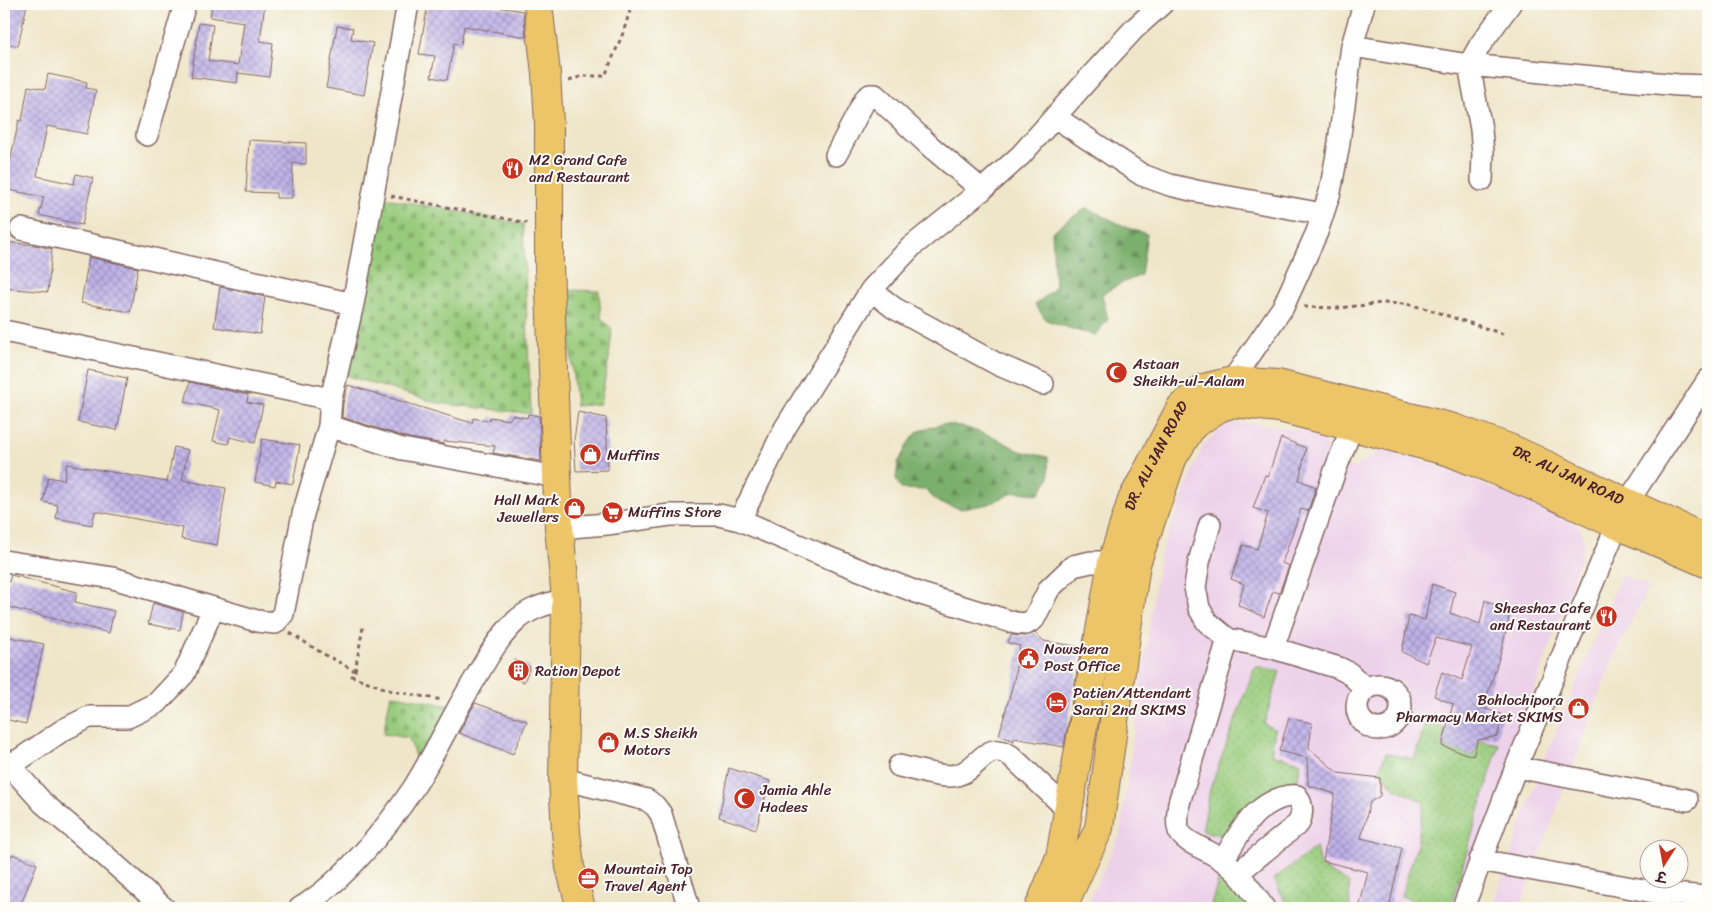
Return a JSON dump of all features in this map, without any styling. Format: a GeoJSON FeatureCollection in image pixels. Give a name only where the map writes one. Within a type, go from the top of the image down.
{"type":"FeatureCollection","features":[{"type":"Feature","properties":{"kind":"main road"},"geometry":{"type":"LineString","coordinates":[[538,4],[546,73],[549,124],[549,264],[559,528],[566,599],[563,778],[570,867],[581,908]]}},
{"type":"Feature","properties":{"kind":"main road","name":"DR. ALI JAN ROAD"},"geometry":{"type":"LineString","coordinates":[[1062,908],[1072,859],[1068,810],[1112,562],[1132,500],[1181,407],[1203,388],[1232,381],[1278,384],[1454,428],[1512,449],[1708,564]]}},
{"type":"Feature","properties":{"kind":"main road","name":"DR. ALI JAN ROAD"},"geometry":{"type":"LineString","coordinates":[[1039,908],[1072,859],[1100,828],[1136,564],[1173,457],[1193,425],[1220,408],[1234,403],[1279,408],[1450,452],[1538,488],[1708,540]]}},
{"type":"Feature","properties":{"kind":"street"},"geometry":{"type":"LineString","coordinates":[[147,135],[185,4]]}},
{"type":"Feature","properties":{"kind":"street"},"geometry":{"type":"LineString","coordinates":[[4,562],[113,578],[257,621],[275,623],[283,614],[302,514],[329,426],[331,399],[353,304],[408,4]]}},
{"type":"Feature","properties":{"kind":"street"},"geometry":{"type":"LineString","coordinates":[[740,520],[785,428],[871,290],[911,246],[982,190],[1021,155],[1135,28],[1162,4]]}},
{"type":"Feature","properties":{"kind":"street"},"geometry":{"type":"LineString","coordinates":[[1232,381],[1283,307],[1317,232],[1330,192],[1352,46],[1364,4]]}},
{"type":"Feature","properties":{"kind":"street"},"geometry":{"type":"LineString","coordinates":[[1482,180],[1483,154],[1481,129],[1469,65],[1480,45],[1510,4]]}},
{"type":"Feature","properties":{"kind":"street"},"geometry":{"type":"LineString","coordinates":[[1352,46],[1469,65],[1708,86]]}},
{"type":"Feature","properties":{"kind":"street"},"geometry":{"type":"LineString","coordinates":[[836,155],[866,98],[870,95],[875,95],[931,147],[982,190]]}},
{"type":"Feature","properties":{"kind":"street"},"geometry":{"type":"LineString","coordinates":[[1055,117],[1142,175],[1170,185],[1196,191],[1323,214]]}},
{"type":"Feature","properties":{"kind":"street"},"geometry":{"type":"LineString","coordinates":[[21,229],[353,304]]}},
{"type":"Feature","properties":{"kind":"street"},"geometry":{"type":"LineString","coordinates":[[871,290],[894,308],[997,364],[1043,384]]}},
{"type":"Feature","properties":{"kind":"street"},"geometry":{"type":"LineString","coordinates":[[4,331],[331,399]]}},
{"type":"Feature","properties":{"kind":"street"},"geometry":{"type":"LineString","coordinates":[[1463,908],[1516,767],[1622,514],[1708,380]]}},
{"type":"Feature","properties":{"kind":"street"},"geometry":{"type":"LineString","coordinates":[[329,426],[402,449],[557,477]]}},
{"type":"Feature","properties":{"kind":"street"},"geometry":{"type":"LineString","coordinates":[[1273,648],[1352,427]]}},
{"type":"Feature","properties":{"kind":"street"},"geometry":{"type":"LineString","coordinates":[[559,528],[607,524],[670,515],[719,515],[740,520],[921,594],[1020,624],[1026,624],[1034,619],[1049,589],[1073,566],[1092,562],[1112,562]]}},
{"type":"Feature","properties":{"kind":"street"},"geometry":{"type":"LineString","coordinates":[[1210,524],[1194,586],[1199,608],[1207,622],[1228,640],[1273,648],[1339,668],[1348,673],[1366,689]]}},
{"type":"Feature","properties":{"kind":"street"},"geometry":{"type":"LineString","coordinates":[[300,908],[315,900],[356,860],[414,787],[497,643],[516,621],[535,607],[566,599]]}},
{"type":"Feature","properties":{"kind":"street"},"geometry":{"type":"LineString","coordinates":[[164,908],[43,803],[7,762],[89,717],[128,717],[157,702],[184,674],[213,608]]}},
{"type":"Feature","properties":{"kind":"street"},"geometry":{"type":"LineString","coordinates":[[1228,640],[1179,803],[1179,831],[1187,840],[1231,866],[1264,908]]}},
{"type":"Feature","properties":{"kind":"street"},"geometry":{"type":"LineString","coordinates":[[898,766],[935,774],[956,775],[976,765],[986,753],[994,750],[1003,751],[1011,756],[1068,810]]}},
{"type":"Feature","properties":{"kind":"street"},"geometry":{"type":"LineString","coordinates":[[1516,767],[1687,800]]}},
{"type":"Feature","properties":{"kind":"street"},"geometry":{"type":"LineString","coordinates":[[563,778],[647,800],[655,806],[661,814],[689,908]]}},
{"type":"Feature","properties":{"kind":"street"},"geometry":{"type":"LineString","coordinates":[[1480,860],[1659,893],[1708,897]]}},
{"type":"Feature","properties":{"kind":"path"},"geometry":{"type":"LineString","coordinates":[[565,83],[582,76],[605,76],[623,33],[632,4]]}},
{"type":"Feature","properties":{"kind":"path"},"geometry":{"type":"LineString","coordinates":[[390,196],[549,227]]}},
{"type":"Feature","properties":{"kind":"path"},"geometry":{"type":"LineString","coordinates":[[1283,307],[1340,308],[1382,303],[1406,304],[1503,334]]}},
{"type":"Feature","properties":{"kind":"path"},"geometry":{"type":"LineString","coordinates":[[275,623],[322,653],[355,671]]}},
{"type":"Feature","properties":{"kind":"path"},"geometry":{"type":"LineString","coordinates":[[363,627],[355,671],[352,676],[392,691],[461,704]]}},
{"type":"Feature","properties":{"kind":"shaded area"},"geometry":{"type":"Polygon","coordinates":[[[1226,423],[1254,423],[1310,432],[1323,436],[1331,462],[1354,468],[1381,450],[1419,459],[1558,514],[1578,526],[1585,541],[1579,562],[1459,908],[1085,908],[1120,834],[1159,558],[1203,445],[1226,423]]]}},
{"type":"Feature","properties":{"kind":"shaded area","name":"Bohlochipora Pharmacy Market SKIMS"},"geometry":{"type":"Polygon","coordinates":[[[1621,575],[1649,586],[1612,661],[1520,908],[1491,908],[1545,758],[1621,575]]]}},
{"type":"Feature","properties":{"kind":"green space"},"geometry":{"type":"Polygon","coordinates":[[[381,197],[523,224],[531,414],[438,403],[347,376],[381,197]]]}},
{"type":"Feature","properties":{"kind":"green space"},"geometry":{"type":"Polygon","coordinates":[[[1087,208],[1128,228],[1147,234],[1141,275],[1102,294],[1108,319],[1096,335],[1046,320],[1035,305],[1055,288],[1052,232],[1087,208]]]}},
{"type":"Feature","properties":{"kind":"green space"},"geometry":{"type":"Polygon","coordinates":[[[571,290],[599,291],[601,318],[612,329],[609,358],[600,404],[576,406],[571,355],[571,290]]]}},
{"type":"Feature","properties":{"kind":"green space"},"geometry":{"type":"Polygon","coordinates":[[[942,424],[961,426],[994,437],[1020,451],[1048,457],[1049,478],[1039,494],[1015,492],[989,504],[962,509],[939,503],[925,490],[901,489],[896,479],[898,463],[910,440],[919,431],[942,424]]]}},
{"type":"Feature","properties":{"kind":"green space"},"geometry":{"type":"Polygon","coordinates":[[[1255,666],[1280,671],[1264,724],[1275,729],[1271,754],[1301,762],[1296,788],[1230,837],[1202,831],[1210,789],[1255,666]]]}},
{"type":"Feature","properties":{"kind":"green space"},"geometry":{"type":"Polygon","coordinates":[[[391,694],[455,707],[419,769],[409,738],[383,734],[391,694]]]}},
{"type":"Feature","properties":{"kind":"green space"},"geometry":{"type":"Polygon","coordinates":[[[1426,721],[1446,728],[1443,746],[1473,756],[1478,740],[1499,744],[1450,908],[1439,908],[1401,896],[1417,845],[1424,802],[1394,788],[1379,770],[1386,753],[1414,759],[1426,721]]]}},
{"type":"Feature","properties":{"kind":"green space"},"geometry":{"type":"Polygon","coordinates":[[[1316,847],[1320,866],[1349,883],[1350,908],[1288,908],[1274,879],[1316,847]]]}},
{"type":"Feature","properties":{"kind":"green space"},"geometry":{"type":"Polygon","coordinates":[[[1220,874],[1233,879],[1251,908],[1210,908],[1220,874]]]}},
{"type":"Feature","properties":{"kind":"building"},"geometry":{"type":"Polygon","coordinates":[[[4,4],[27,4],[18,46],[4,43],[4,4]]]}},
{"type":"Feature","properties":{"kind":"building"},"geometry":{"type":"Polygon","coordinates":[[[212,4],[265,4],[260,41],[273,43],[269,77],[238,73],[237,83],[191,77],[199,23],[213,25],[208,61],[238,65],[244,22],[210,17],[212,4]]]}},
{"type":"Feature","properties":{"kind":"building"},"geometry":{"type":"Polygon","coordinates":[[[428,4],[479,4],[523,11],[526,37],[464,26],[461,45],[454,43],[447,80],[431,77],[435,56],[419,54],[428,4]]]}},
{"type":"Feature","properties":{"kind":"building"},"geometry":{"type":"Polygon","coordinates":[[[337,26],[353,28],[351,39],[373,43],[364,95],[326,88],[337,26]]]}},
{"type":"Feature","properties":{"kind":"building"},"geometry":{"type":"Polygon","coordinates":[[[48,74],[87,82],[86,88],[96,90],[87,134],[47,126],[37,176],[74,184],[76,174],[93,178],[82,225],[39,215],[44,197],[4,189],[19,120],[22,121],[28,86],[45,89],[48,74]]]}},
{"type":"Feature","properties":{"kind":"building"},"geometry":{"type":"Polygon","coordinates":[[[249,140],[306,143],[306,164],[293,163],[292,198],[276,198],[276,193],[246,192],[249,140]]]}},
{"type":"Feature","properties":{"kind":"building"},"geometry":{"type":"Polygon","coordinates":[[[4,242],[35,245],[52,249],[48,292],[4,288],[4,242]]]}},
{"type":"Feature","properties":{"kind":"building"},"geometry":{"type":"Polygon","coordinates":[[[89,257],[138,268],[130,312],[81,303],[89,257]]]}},
{"type":"Feature","properties":{"kind":"building"},"geometry":{"type":"Polygon","coordinates":[[[220,287],[265,297],[260,334],[214,327],[220,287]]]}},
{"type":"Feature","properties":{"kind":"building"},"geometry":{"type":"Polygon","coordinates":[[[88,370],[127,378],[117,430],[78,422],[88,370]]]}},
{"type":"Feature","properties":{"kind":"building"},"geometry":{"type":"Polygon","coordinates":[[[190,382],[248,395],[247,402],[263,405],[255,443],[230,437],[228,444],[213,441],[220,410],[185,402],[190,382]]]}},
{"type":"Feature","properties":{"kind":"building"},"geometry":{"type":"Polygon","coordinates":[[[348,385],[472,423],[473,418],[489,421],[490,417],[509,420],[512,415],[527,418],[528,414],[539,416],[541,461],[493,453],[495,446],[444,441],[444,444],[405,437],[342,417],[343,403],[348,385]]]}},
{"type":"Feature","properties":{"kind":"building","name":"Muffins"},"geometry":{"type":"Polygon","coordinates":[[[578,412],[606,418],[608,470],[576,471],[574,440],[578,412]]]}},
{"type":"Feature","properties":{"kind":"building"},"geometry":{"type":"Polygon","coordinates":[[[1281,438],[1306,448],[1299,480],[1316,487],[1308,511],[1301,509],[1282,563],[1289,566],[1279,593],[1273,591],[1264,617],[1238,605],[1244,584],[1231,579],[1243,545],[1257,549],[1268,513],[1253,508],[1265,475],[1268,476],[1281,438]]]}},
{"type":"Feature","properties":{"kind":"building"},"geometry":{"type":"Polygon","coordinates":[[[262,439],[300,445],[293,484],[276,481],[275,486],[255,482],[262,439]]]}},
{"type":"Feature","properties":{"kind":"building"},"geometry":{"type":"Polygon","coordinates":[[[174,447],[188,450],[182,480],[226,488],[217,545],[181,539],[183,528],[95,511],[92,525],[56,518],[58,505],[43,502],[48,477],[64,480],[67,464],[167,482],[174,447]]]}},
{"type":"Feature","properties":{"kind":"building"},"geometry":{"type":"Polygon","coordinates":[[[11,575],[77,592],[75,602],[114,611],[109,633],[4,606],[4,580],[9,582],[11,575]]]}},
{"type":"Feature","properties":{"kind":"building"},"geometry":{"type":"Polygon","coordinates":[[[1432,584],[1455,592],[1450,613],[1480,624],[1485,600],[1510,613],[1502,649],[1483,708],[1501,714],[1498,736],[1478,740],[1473,756],[1442,746],[1453,704],[1434,696],[1442,672],[1462,680],[1472,647],[1436,638],[1426,663],[1402,652],[1409,616],[1425,620],[1432,584]]]}},
{"type":"Feature","properties":{"kind":"building"},"geometry":{"type":"Polygon","coordinates":[[[153,603],[183,612],[180,630],[148,624],[153,603]]]}},
{"type":"Feature","properties":{"kind":"building"},"geometry":{"type":"Polygon","coordinates":[[[1035,633],[1044,641],[1081,647],[1064,747],[1014,738],[1014,741],[999,735],[1014,680],[1020,646],[1008,643],[1011,635],[1025,636],[1035,633]]]}},
{"type":"Feature","properties":{"kind":"building"},"geometry":{"type":"Polygon","coordinates":[[[10,637],[44,644],[26,724],[4,719],[4,667],[10,637]]]}},
{"type":"Feature","properties":{"kind":"building","name":"Ration Depot"},"geometry":{"type":"Polygon","coordinates":[[[515,660],[530,667],[524,682],[507,675],[515,660]]]}},
{"type":"Feature","properties":{"kind":"building"},"geometry":{"type":"Polygon","coordinates":[[[475,703],[527,721],[513,754],[459,733],[475,703]]]}},
{"type":"Feature","properties":{"kind":"building"},"geometry":{"type":"Polygon","coordinates":[[[1289,718],[1312,723],[1309,748],[1338,773],[1380,778],[1380,796],[1370,802],[1361,838],[1402,848],[1389,908],[1359,908],[1368,872],[1323,861],[1335,794],[1308,785],[1307,758],[1279,751],[1289,718]]]}},
{"type":"Feature","properties":{"kind":"building","name":"Jamia Ahle Hadees"},"geometry":{"type":"Polygon","coordinates":[[[729,768],[770,781],[756,829],[719,817],[729,768]]]}},
{"type":"Feature","properties":{"kind":"building"},"geometry":{"type":"Polygon","coordinates":[[[12,854],[37,864],[19,908],[4,908],[4,874],[12,854]]]}},
{"type":"Feature","properties":{"kind":"place","name":"M2 Grand Cafe and Restaurant"},"geometry":{"type":"Point","coordinates":[513,169]}},
{"type":"Feature","properties":{"kind":"place","name":"Astaan Sheikh-ul-Aalam"},"geometry":{"type":"Point","coordinates":[1117,373]}},
{"type":"Feature","properties":{"kind":"place","name":"Muffins"},"geometry":{"type":"Point","coordinates":[591,455]}},
{"type":"Feature","properties":{"kind":"place","name":"Hall Mark Jewellers"},"geometry":{"type":"Point","coordinates":[575,509]}},
{"type":"Feature","properties":{"kind":"place","name":"Muffins Store"},"geometry":{"type":"Point","coordinates":[612,512]}},
{"type":"Feature","properties":{"kind":"place","name":"Sheeshaz Cafe and Restaurant"},"geometry":{"type":"Point","coordinates":[1607,617]}},
{"type":"Feature","properties":{"kind":"place","name":"Nowshera Post Office"},"geometry":{"type":"Point","coordinates":[1028,658]}},
{"type":"Feature","properties":{"kind":"place","name":"Ration Depot"},"geometry":{"type":"Point","coordinates":[519,671]}},
{"type":"Feature","properties":{"kind":"place","name":"Patien/Attendant Sarai 2nd SKIMS"},"geometry":{"type":"Point","coordinates":[1057,702]}},
{"type":"Feature","properties":{"kind":"place","name":"Bohlochipora Pharmacy Market SKIMS"},"geometry":{"type":"Point","coordinates":[1579,709]}},
{"type":"Feature","properties":{"kind":"place","name":"M.S Sheikh Motors"},"geometry":{"type":"Point","coordinates":[608,742]}},
{"type":"Feature","properties":{"kind":"place","name":"Jamia Ahle Hadees"},"geometry":{"type":"Point","coordinates":[744,799]}},
{"type":"Feature","properties":{"kind":"place","name":"Mountain Top Travel Agent"},"geometry":{"type":"Point","coordinates":[588,878]}}]}
